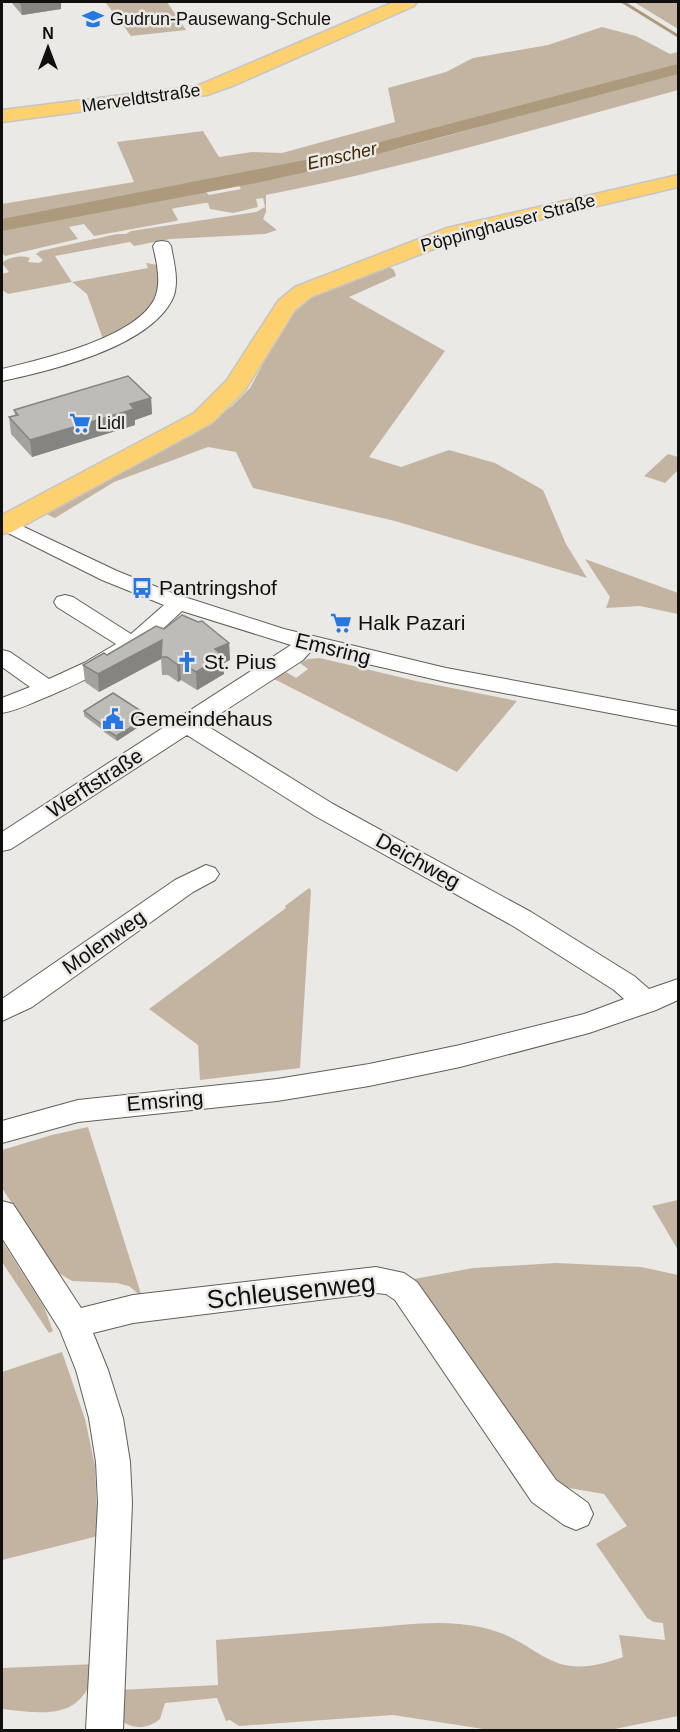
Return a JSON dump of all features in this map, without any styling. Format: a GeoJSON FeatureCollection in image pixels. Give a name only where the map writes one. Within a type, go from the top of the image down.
{"type":"FeatureCollection","features":[{"type":"Feature","properties":{"kind":"main road","name":"Merveldtstraße"},"geometry":{"type":"LineString","coordinates":[[2,116],[200,91],[228,81],[408,2]]}},
{"type":"Feature","properties":{"kind":"main road","name":"Pöppinghauser Straße"},"geometry":{"type":"LineString","coordinates":[[3,524],[203,418],[236,385],[286,306],[303,292],[405,250],[455,233],[678,181]]}},
{"type":"Feature","properties":{"kind":"street"},"geometry":{"type":"LineString","coordinates":[[2,375],[104,345],[140,327],[159,309],[168,285],[162,246]]}},
{"type":"Feature","properties":{"kind":"street","name":"Emsring"},"geometry":{"type":"LineString","coordinates":[[3,524],[98,569],[179,602],[306,643],[445,675],[678,718]]}},
{"type":"Feature","properties":{"kind":"street"},"geometry":{"type":"LineString","coordinates":[[65,602],[131,644]]}},
{"type":"Feature","properties":{"kind":"street"},"geometry":{"type":"LineString","coordinates":[[2,705],[75,676],[131,644],[179,602]]}},
{"type":"Feature","properties":{"kind":"street","name":"Werftstraße"},"geometry":{"type":"LineString","coordinates":[[2,843],[295,655],[306,643]]}},
{"type":"Feature","properties":{"kind":"street"},"geometry":{"type":"LineString","coordinates":[[2,657],[47,688]]}},
{"type":"Feature","properties":{"kind":"street","name":"Deichweg"},"geometry":{"type":"LineString","coordinates":[[187,724],[324,810],[522,919],[624,982],[646,1003]]}},
{"type":"Feature","properties":{"kind":"street","name":"Molenweg"},"geometry":{"type":"LineString","coordinates":[[2,1011],[22,1000],[184,886],[206,874]]}},
{"type":"Feature","properties":{"kind":"street","name":"Emsring"},"geometry":{"type":"LineString","coordinates":[[2,1132],[78,1111],[277,1090],[369,1076],[551,1033],[646,1003],[678,989]]}},
{"type":"Feature","properties":{"kind":"street"},"geometry":{"type":"LineString","coordinates":[[2,1213],[74,1324],[95,1379],[105,1418],[113,1462],[115,1503],[104,1729]]}},
{"type":"Feature","properties":{"kind":"street","name":"Schleusenweg"},"geometry":{"type":"LineString","coordinates":[[74,1324],[133,1309],[376,1280],[393,1282],[406,1291],[544,1491],[576,1514]]}},
{"type":"Feature","properties":{"kind":"shaded area"},"geometry":{"type":"Polygon","coordinates":[[[167,2],[186,30],[131,36],[106,3],[167,2]]]}},
{"type":"Feature","properties":{"kind":"shaded area"},"geometry":{"type":"Polygon","coordinates":[[[634,2],[678,2],[678,29],[634,2]]]}},
{"type":"Feature","properties":{"kind":"shaded area"},"geometry":{"type":"Polygon","coordinates":[[[602,27],[636,36],[670,54],[678,52],[678,66],[311,161],[2,220],[2,204],[134,182],[117,142],[203,131],[219,157],[252,152],[282,153],[395,122],[388,88],[446,72],[473,58],[548,45],[602,27]]]}},
{"type":"Feature","properties":{"kind":"shaded area"},"geometry":{"type":"Polygon","coordinates":[[[678,73],[678,90],[422,160],[266,195],[266,212],[263,219],[277,230],[265,234],[170,239],[134,246],[130,242],[55,256],[72,282],[8,294],[2,290],[2,274],[9,272],[2,263],[11,258],[23,257],[30,258],[28,262],[39,263],[43,260],[36,254],[40,251],[126,234],[131,231],[256,212],[265,207],[263,198],[256,199],[258,207],[233,213],[210,209],[208,203],[175,208],[172,209],[178,220],[176,221],[94,236],[84,224],[69,227],[78,239],[5,256],[2,253],[2,227],[204,190],[209,195],[241,189],[238,184],[349,161],[678,73]]]}},
{"type":"Feature","properties":{"kind":"shaded area"},"geometry":{"type":"Polygon","coordinates":[[[146,263],[158,265],[160,280],[159,293],[147,312],[104,342],[87,294],[72,282],[148,268],[146,263]]]}},
{"type":"Feature","properties":{"kind":"shaded area"},"geometry":{"type":"Polygon","coordinates":[[[388,266],[394,270],[396,276],[349,297],[445,351],[369,457],[401,467],[449,450],[495,463],[543,490],[566,544],[587,578],[395,521],[253,488],[236,452],[208,447],[114,482],[55,518],[42,512],[210,422],[232,406],[250,388],[297,301],[388,266]]]}},
{"type":"Feature","properties":{"kind":"shaded area"},"geometry":{"type":"Polygon","coordinates":[[[668,454],[678,457],[678,470],[665,483],[644,476],[668,454]]]}},
{"type":"Feature","properties":{"kind":"shaded area"},"geometry":{"type":"Polygon","coordinates":[[[585,559],[678,593],[678,614],[640,606],[606,608],[610,597],[585,559]]]}},
{"type":"Feature","properties":{"kind":"shaded area"},"geometry":{"type":"Polygon","coordinates":[[[320,658],[416,681],[517,701],[457,772],[274,679],[286,672],[296,678],[308,669],[300,663],[308,659],[320,658]]]}},
{"type":"Feature","properties":{"kind":"shaded area"},"geometry":{"type":"Polygon","coordinates":[[[309,888],[311,890],[300,1068],[200,1080],[198,1045],[149,1009],[286,908],[285,906],[309,888]]]}},
{"type":"Feature","properties":{"kind":"shaded area"},"geometry":{"type":"Polygon","coordinates":[[[88,1127],[142,1297],[129,1286],[117,1283],[72,1281],[57,1272],[2,1188],[2,1150],[88,1127]]]}},
{"type":"Feature","properties":{"kind":"shaded area"},"geometry":{"type":"Polygon","coordinates":[[[678,1200],[678,1250],[652,1206],[678,1200]]]}},
{"type":"Feature","properties":{"kind":"shaded area"},"geometry":{"type":"Polygon","coordinates":[[[2,1241],[44,1307],[53,1331],[49,1333],[2,1262],[2,1241]]]}},
{"type":"Feature","properties":{"kind":"shaded area"},"geometry":{"type":"Polygon","coordinates":[[[556,1263],[641,1267],[678,1275],[678,1716],[610,1730],[490,1730],[393,1715],[239,1726],[230,1720],[226,1721],[217,1698],[165,1703],[160,1719],[147,1726],[138,1727],[123,1722],[119,1690],[218,1685],[216,1640],[409,1624],[452,1623],[501,1633],[546,1658],[560,1664],[576,1666],[597,1665],[623,1657],[619,1635],[665,1640],[663,1623],[647,1618],[596,1544],[627,1526],[604,1494],[551,1485],[409,1280],[473,1268],[556,1263]]]}},
{"type":"Feature","properties":{"kind":"shaded area"},"geometry":{"type":"Polygon","coordinates":[[[62,1352],[85,1419],[95,1466],[98,1536],[2,1560],[2,1372],[62,1352]]]}},
{"type":"Feature","properties":{"kind":"shaded area"},"geometry":{"type":"Polygon","coordinates":[[[96,1664],[91,1683],[83,1696],[73,1705],[49,1712],[2,1709],[2,1668],[96,1664]]]}},
{"type":"Feature","properties":{"kind":"building"},"geometry":{"type":"Polygon","coordinates":[[[128,376],[151,398],[130,404],[134,409],[30,440],[9,417],[18,415],[14,410],[128,376]]]}},
{"type":"Feature","properties":{"kind":"building"},"geometry":{"type":"Polygon","coordinates":[[[182,615],[198,622],[202,621],[229,643],[215,649],[223,656],[196,672],[180,662],[177,664],[167,657],[161,657],[162,640],[98,674],[83,665],[104,653],[107,655],[156,626],[164,629],[182,615]]]}},
{"type":"Feature","properties":{"kind":"building","name":"Gemeindehaus"},"geometry":{"type":"Polygon","coordinates":[[[113,693],[141,711],[129,718],[137,724],[116,736],[84,711],[113,693]]]}},
{"type":"Feature","properties":{"kind":"waterway"},"geometry":{"type":"LineString","coordinates":[[623,2],[678,36]]}},
{"type":"Feature","properties":{"kind":"waterway","name":"Emscher"},"geometry":{"type":"LineString","coordinates":[[2,225],[256,177],[333,160],[678,69]]}},
{"type":"Feature","properties":{"kind":"place","name":"Gudrun-Pausewang-Schule"},"geometry":{"type":"Point","coordinates":[93,19]}},
{"type":"Feature","properties":{"kind":"place","name":"Lidl"},"geometry":{"type":"Point","coordinates":[80,423]}},
{"type":"Feature","properties":{"kind":"place","name":"Pantringshof"},"geometry":{"type":"Point","coordinates":[142,588]}},
{"type":"Feature","properties":{"kind":"place","name":"Halk Pazari"},"geometry":{"type":"Point","coordinates":[341,623]}},
{"type":"Feature","properties":{"kind":"place","name":"St. Pius"},"geometry":{"type":"Point","coordinates":[187,662]}},
{"type":"Feature","properties":{"kind":"place","name":"Gemeindehaus"},"geometry":{"type":"Point","coordinates":[113,719]}}]}
